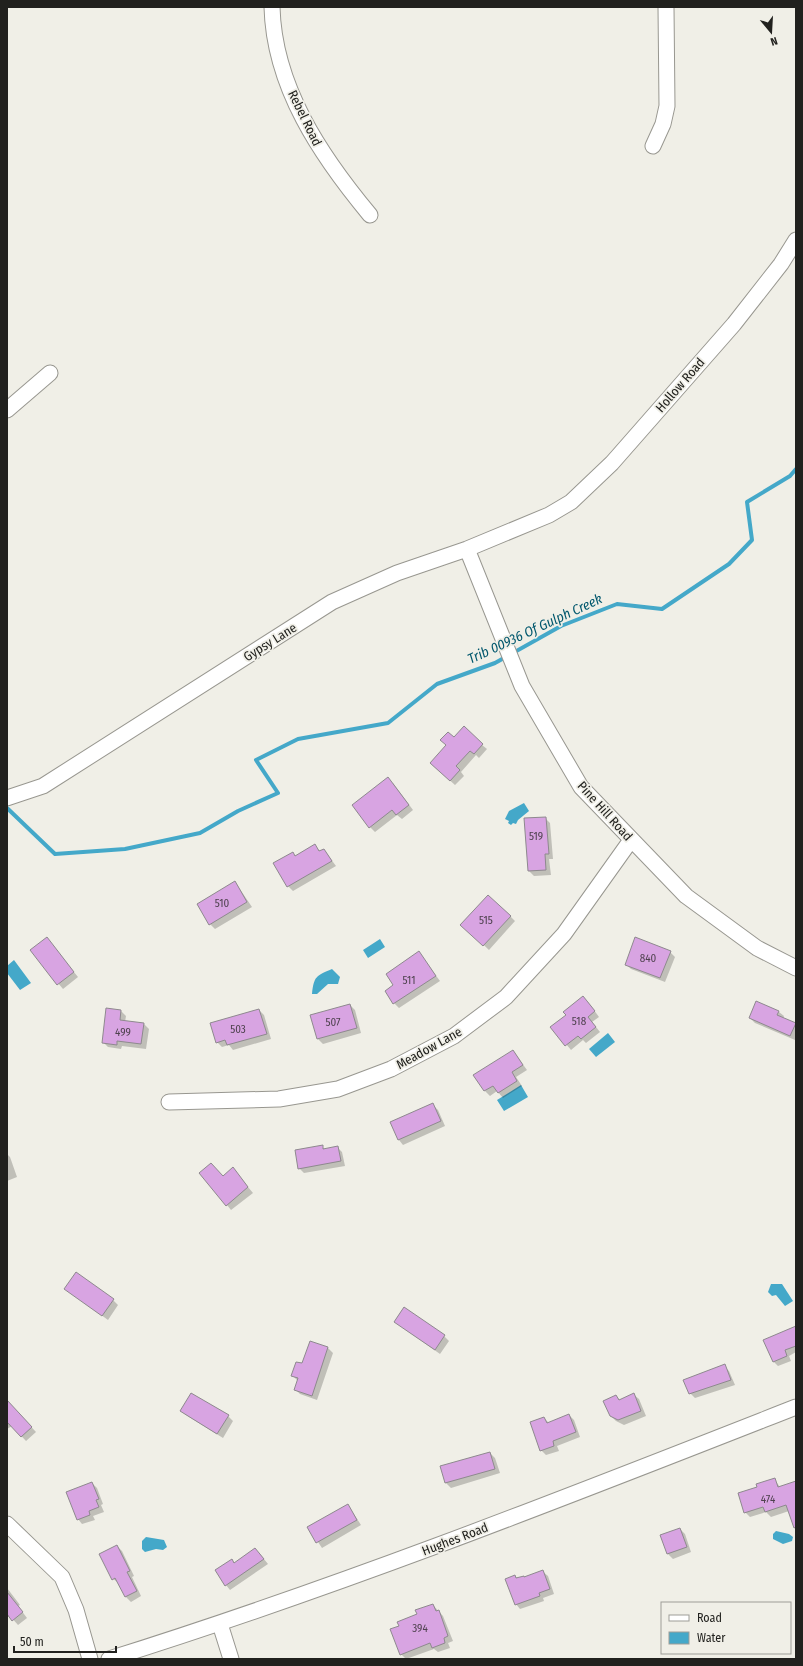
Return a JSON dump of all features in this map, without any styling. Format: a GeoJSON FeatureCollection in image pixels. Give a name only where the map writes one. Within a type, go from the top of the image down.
{"type":"FeatureCollection","features":[{"type":"Feature","properties":{"kind":"street","name":"Rebel Road"},"geometry":{"type":"LineString","coordinates":[[272,7],[278,45],[287,79],[298,109],[314,140],[345,185],[370,215]]}},
{"type":"Feature","properties":{"kind":"street"},"geometry":{"type":"LineString","coordinates":[[653,146],[663,124],[667,106],[666,7]]}},
{"type":"Feature","properties":{"kind":"street","name":"Hollow Road"},"geometry":{"type":"LineString","coordinates":[[549,515],[571,502],[612,464],[734,324],[781,264],[796,240]]}},
{"type":"Feature","properties":{"kind":"street"},"geometry":{"type":"LineString","coordinates":[[7,410],[50,373]]}},
{"type":"Feature","properties":{"kind":"street","name":"Gypsy Lane"},"geometry":{"type":"LineString","coordinates":[[7,798],[43,786],[332,602],[397,573],[467,549],[549,515]]}},
{"type":"Feature","properties":{"kind":"street","name":"Pine Hill Road"},"geometry":{"type":"LineString","coordinates":[[467,549],[497,628],[522,686],[581,787],[686,896],[757,948],[796,968]]}},
{"type":"Feature","properties":{"kind":"street","name":"Meadow Lane"},"geometry":{"type":"LineString","coordinates":[[169,1102],[279,1099],[338,1089],[391,1069],[454,1036],[506,997],[564,934],[631,840]]}},
{"type":"Feature","properties":{"kind":"street","name":"Hughes Road"},"geometry":{"type":"LineString","coordinates":[[109,1659],[220,1624],[426,1550],[796,1407]]}},
{"type":"Feature","properties":{"kind":"street"},"geometry":{"type":"LineString","coordinates":[[7,1524],[62,1577],[76,1610],[90,1659]]}},
{"type":"Feature","properties":{"kind":"street"},"geometry":{"type":"LineString","coordinates":[[220,1624],[231,1659]]}},
{"type":"Feature","properties":{"kind":"water"},"geometry":{"type":"Polygon","coordinates":[[[524,803],[529,811],[518,820],[516,824],[513,823],[511,825],[508,823],[509,821],[505,819],[509,811],[524,803]]]}},
{"type":"Feature","properties":{"kind":"water"},"geometry":{"type":"Polygon","coordinates":[[[380,939],[385,947],[368,958],[363,950],[380,939]]]}},
{"type":"Feature","properties":{"kind":"water"},"geometry":{"type":"Polygon","coordinates":[[[14,960],[31,983],[20,990],[7,973],[7,966],[14,960]]]}},
{"type":"Feature","properties":{"kind":"water"},"geometry":{"type":"Polygon","coordinates":[[[332,969],[340,977],[338,984],[328,984],[317,994],[312,994],[317,977],[332,969]]]}},
{"type":"Feature","properties":{"kind":"water"},"geometry":{"type":"Polygon","coordinates":[[[608,1033],[615,1042],[596,1057],[589,1049],[608,1033]]]}},
{"type":"Feature","properties":{"kind":"water"},"geometry":{"type":"Polygon","coordinates":[[[521,1085],[528,1097],[504,1111],[497,1100],[521,1085]]]}},
{"type":"Feature","properties":{"kind":"water"},"geometry":{"type":"Polygon","coordinates":[[[771,1284],[782,1284],[793,1301],[785,1306],[776,1295],[772,1296],[768,1292],[771,1284]]]}},
{"type":"Feature","properties":{"kind":"water"},"geometry":{"type":"Polygon","coordinates":[[[776,1531],[789,1534],[793,1537],[792,1541],[783,1544],[773,1539],[773,1534],[776,1531]]]}},
{"type":"Feature","properties":{"kind":"water"},"geometry":{"type":"Polygon","coordinates":[[[146,1537],[164,1540],[167,1547],[163,1550],[156,1549],[145,1552],[142,1549],[142,1541],[146,1537]]]}},
{"type":"Feature","properties":{"kind":"building"},"geometry":{"type":"Polygon","coordinates":[[[464,726],[483,744],[474,754],[470,751],[456,766],[460,770],[450,781],[430,763],[446,745],[440,740],[448,732],[454,737],[464,726]]]}},
{"type":"Feature","properties":{"kind":"building"},"geometry":{"type":"Polygon","coordinates":[[[388,777],[409,805],[396,815],[392,810],[369,828],[352,805],[388,777]]]}},
{"type":"Feature","properties":{"kind":"building"},"geometry":{"type":"Polygon","coordinates":[[[546,817],[549,854],[545,854],[546,870],[528,871],[524,818],[546,817]]]}},
{"type":"Feature","properties":{"kind":"building"},"geometry":{"type":"Polygon","coordinates":[[[315,844],[319,851],[324,849],[332,861],[287,887],[273,863],[293,852],[295,856],[315,844]]]}},
{"type":"Feature","properties":{"kind":"building"},"geometry":{"type":"Polygon","coordinates":[[[235,881],[247,902],[209,925],[197,904],[235,881]]]}},
{"type":"Feature","properties":{"kind":"building"},"geometry":{"type":"Polygon","coordinates":[[[488,895],[511,916],[483,946],[460,925],[488,895]]]}},
{"type":"Feature","properties":{"kind":"building"},"geometry":{"type":"Polygon","coordinates":[[[47,937],[74,972],[57,985],[30,950],[47,937]]]}},
{"type":"Feature","properties":{"kind":"building"},"geometry":{"type":"Polygon","coordinates":[[[635,937],[671,951],[660,978],[625,965],[635,937]]]}},
{"type":"Feature","properties":{"kind":"building"},"geometry":{"type":"Polygon","coordinates":[[[419,951],[436,976],[393,1004],[385,991],[393,985],[386,974],[419,951]]]}},
{"type":"Feature","properties":{"kind":"building"},"geometry":{"type":"Polygon","coordinates":[[[583,996],[595,1011],[588,1017],[596,1027],[581,1039],[578,1036],[565,1046],[550,1027],[566,1015],[563,1012],[583,996]]]}},
{"type":"Feature","properties":{"kind":"building"},"geometry":{"type":"Polygon","coordinates":[[[756,1001],[779,1011],[777,1015],[796,1023],[790,1036],[749,1018],[756,1001]]]}},
{"type":"Feature","properties":{"kind":"building"},"geometry":{"type":"Polygon","coordinates":[[[350,1004],[357,1028],[317,1039],[310,1015],[350,1004]]]}},
{"type":"Feature","properties":{"kind":"building"},"geometry":{"type":"Polygon","coordinates":[[[106,1008],[121,1010],[120,1020],[144,1023],[141,1044],[117,1041],[117,1045],[102,1043],[106,1008]]]}},
{"type":"Feature","properties":{"kind":"building"},"geometry":{"type":"Polygon","coordinates":[[[259,1009],[267,1034],[227,1045],[225,1040],[216,1043],[210,1023],[259,1009]]]}},
{"type":"Feature","properties":{"kind":"building"},"geometry":{"type":"Polygon","coordinates":[[[513,1050],[523,1065],[512,1072],[517,1081],[498,1093],[493,1086],[484,1091],[473,1075],[513,1050]]]}},
{"type":"Feature","properties":{"kind":"building"},"geometry":{"type":"Polygon","coordinates":[[[433,1103],[441,1121],[398,1140],[390,1122],[433,1103]]]}},
{"type":"Feature","properties":{"kind":"building"},"geometry":{"type":"Polygon","coordinates":[[[323,1145],[323,1149],[338,1146],[341,1161],[298,1169],[295,1150],[323,1145]]]}},
{"type":"Feature","properties":{"kind":"building"},"geometry":{"type":"Polygon","coordinates":[[[211,1163],[223,1176],[233,1167],[248,1187],[226,1206],[199,1173],[211,1163]]]}},
{"type":"Feature","properties":{"kind":"building"},"geometry":{"type":"Polygon","coordinates":[[[76,1272],[114,1299],[102,1316],[64,1289],[76,1272]]]}},
{"type":"Feature","properties":{"kind":"building"},"geometry":{"type":"Polygon","coordinates":[[[404,1307],[445,1335],[435,1350],[394,1322],[404,1307]]]}},
{"type":"Feature","properties":{"kind":"building"},"geometry":{"type":"Polygon","coordinates":[[[796,1326],[796,1346],[785,1350],[787,1356],[773,1362],[763,1340],[796,1326]]]}},
{"type":"Feature","properties":{"kind":"building"},"geometry":{"type":"Polygon","coordinates":[[[310,1341],[328,1347],[312,1396],[294,1390],[298,1378],[291,1376],[296,1362],[302,1363],[310,1341]]]}},
{"type":"Feature","properties":{"kind":"building"},"geometry":{"type":"Polygon","coordinates":[[[725,1364],[731,1380],[689,1394],[683,1380],[725,1364]]]}},
{"type":"Feature","properties":{"kind":"building"},"geometry":{"type":"Polygon","coordinates":[[[191,1393],[229,1415],[217,1434],[180,1411],[191,1393]]]}},
{"type":"Feature","properties":{"kind":"building"},"geometry":{"type":"Polygon","coordinates":[[[634,1393],[641,1411],[618,1420],[610,1416],[603,1401],[616,1395],[619,1400],[634,1393]]]}},
{"type":"Feature","properties":{"kind":"building"},"geometry":{"type":"Polygon","coordinates":[[[7,1400],[32,1427],[21,1437],[7,1422],[7,1400]]]}},
{"type":"Feature","properties":{"kind":"building"},"geometry":{"type":"Polygon","coordinates":[[[569,1414],[576,1432],[553,1441],[554,1446],[540,1451],[530,1422],[544,1417],[547,1423],[569,1414]]]}},
{"type":"Feature","properties":{"kind":"building"},"geometry":{"type":"Polygon","coordinates":[[[490,1452],[495,1469],[445,1483],[440,1466],[490,1452]]]}},
{"type":"Feature","properties":{"kind":"building"},"geometry":{"type":"Polygon","coordinates":[[[775,1478],[778,1487],[796,1481],[796,1527],[794,1528],[786,1505],[765,1512],[763,1507],[744,1513],[738,1493],[757,1487],[756,1484],[775,1478]]]}},
{"type":"Feature","properties":{"kind":"building"},"geometry":{"type":"Polygon","coordinates":[[[92,1482],[99,1499],[96,1500],[99,1507],[89,1511],[90,1515],[77,1520],[66,1492],[92,1482]]]}},
{"type":"Feature","properties":{"kind":"building"},"geometry":{"type":"Polygon","coordinates":[[[348,1504],[357,1520],[316,1543],[307,1527],[348,1504]]]}},
{"type":"Feature","properties":{"kind":"building"},"geometry":{"type":"Polygon","coordinates":[[[680,1528],[687,1547],[667,1554],[660,1535],[680,1528]]]}},
{"type":"Feature","properties":{"kind":"building"},"geometry":{"type":"Polygon","coordinates":[[[117,1545],[130,1571],[127,1572],[137,1591],[125,1597],[115,1578],[112,1580],[99,1554],[117,1545]]]}},
{"type":"Feature","properties":{"kind":"building"},"geometry":{"type":"Polygon","coordinates":[[[255,1548],[264,1559],[225,1586],[215,1570],[232,1559],[234,1563],[255,1548]]]}},
{"type":"Feature","properties":{"kind":"building"},"geometry":{"type":"Polygon","coordinates":[[[543,1570],[550,1589],[539,1593],[540,1596],[515,1605],[505,1579],[515,1575],[516,1578],[524,1577],[543,1570]]]}},
{"type":"Feature","properties":{"kind":"building"},"geometry":{"type":"Polygon","coordinates":[[[7,1592],[23,1612],[12,1621],[7,1614],[7,1592]]]}},
{"type":"Feature","properties":{"kind":"building"},"geometry":{"type":"Polygon","coordinates":[[[433,1604],[436,1611],[439,1610],[448,1636],[444,1638],[445,1643],[432,1648],[430,1643],[400,1655],[390,1629],[399,1626],[397,1622],[417,1614],[415,1610],[433,1604]]]}},
{"type":"Feature","properties":{"kind":"waterway","name":"Trib 00936 Of Gulph Creek"},"geometry":{"type":"LineString","coordinates":[[7,808],[55,854],[125,849],[200,833],[238,811],[278,793],[256,760],[298,739],[388,723],[437,684],[495,663],[561,626],[617,604],[662,609],[729,564],[752,540],[747,502],[790,476],[796,469]]}}]}
